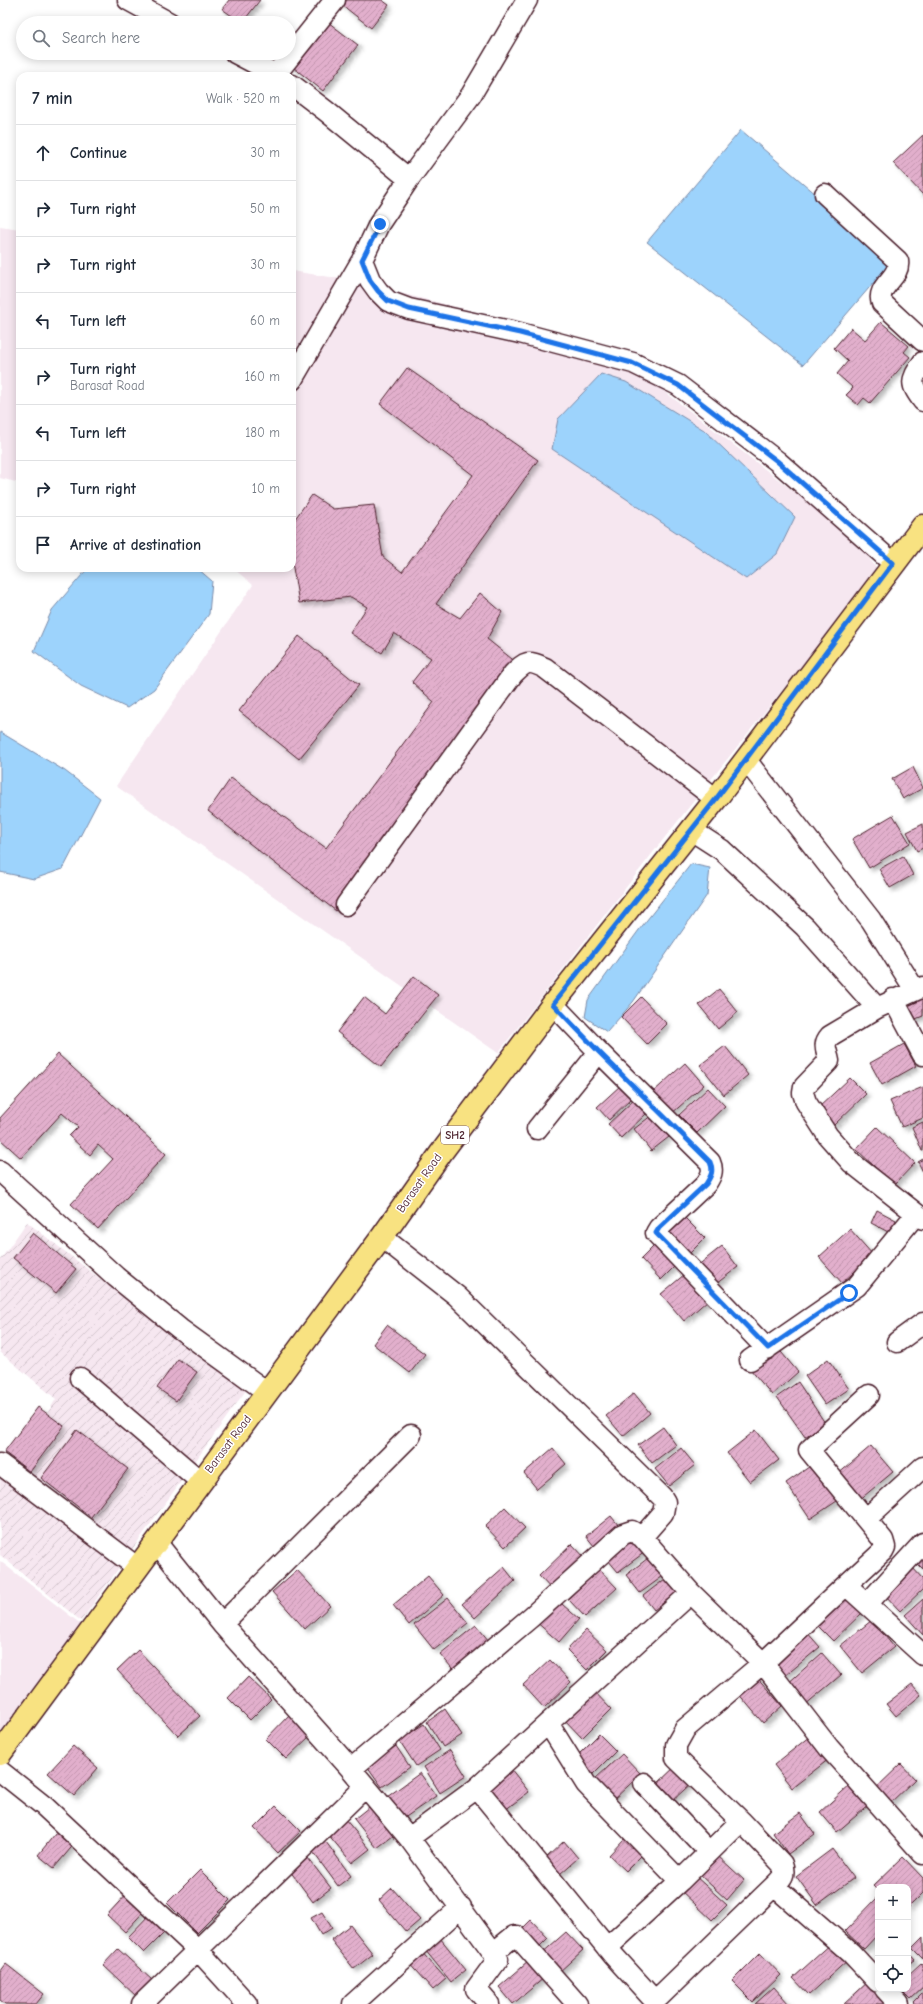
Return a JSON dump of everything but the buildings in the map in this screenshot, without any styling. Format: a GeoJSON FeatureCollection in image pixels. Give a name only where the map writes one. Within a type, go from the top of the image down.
{"type":"FeatureCollection","features":[{"type":"Feature","properties":{"kind":"main road","name":"Barasat Road"},"geometry":{"type":"LineString","coordinates":[[0,1754],[138,1568],[200,1481],[382,1237],[440,1153],[553,1004],[716,799],[893,563],[923,526]]}},
{"type":"Feature","properties":{"kind":"street"},"geometry":{"type":"LineString","coordinates":[[128,0],[157,16]]}},
{"type":"Feature","properties":{"kind":"street"},"geometry":{"type":"LineString","coordinates":[[296,51],[335,0]]}},
{"type":"Feature","properties":{"kind":"street"},"geometry":{"type":"LineString","coordinates":[[296,373],[362,260],[380,224],[409,179],[471,95],[527,0]]}},
{"type":"Feature","properties":{"kind":"street"},"geometry":{"type":"LineString","coordinates":[[249,60],[272,72]]}},
{"type":"Feature","properties":{"kind":"street"},"geometry":{"type":"LineString","coordinates":[[280,72],[289,60]]}},
{"type":"Feature","properties":{"kind":"street"},"geometry":{"type":"LineString","coordinates":[[296,88],[409,179]]}},
{"type":"Feature","properties":{"kind":"street"},"geometry":{"type":"LineString","coordinates":[[825,194],[898,261],[896,271],[880,293],[880,298],[882,303],[923,341]]}},
{"type":"Feature","properties":{"kind":"street"},"geometry":{"type":"LineString","coordinates":[[362,260],[370,280],[388,301],[409,309],[520,333],[632,363],[678,385],[777,461],[893,563]]}},
{"type":"Feature","properties":{"kind":"street"},"geometry":{"type":"LineString","coordinates":[[923,362],[912,380],[912,384],[923,401]]}},
{"type":"Feature","properties":{"kind":"street"},"geometry":{"type":"LineString","coordinates":[[346,905],[513,674],[523,664],[533,662],[545,668],[716,799]]}},
{"type":"Feature","properties":{"kind":"street"},"geometry":{"type":"LineString","coordinates":[[746,760],[871,920],[919,989],[885,1003],[830,1036],[824,1046],[829,1061],[807,1082],[803,1093],[806,1102],[828,1136],[852,1163],[919,1216],[857,1286],[750,1360]]}},
{"type":"Feature","properties":{"kind":"street"},"geometry":{"type":"LineString","coordinates":[[691,830],[722,850],[885,1003],[923,1055]]}},
{"type":"Feature","properties":{"kind":"street"},"geometry":{"type":"LineString","coordinates":[[553,1004],[599,1052],[710,1162],[713,1167],[706,1184],[659,1228],[656,1233],[768,1348]]}},
{"type":"Feature","properties":{"kind":"street"},"geometry":{"type":"LineString","coordinates":[[538,1129],[599,1052]]}},
{"type":"Feature","properties":{"kind":"street"},"geometry":{"type":"LineString","coordinates":[[0,1171],[116,1277],[180,1329],[267,1392]]}},
{"type":"Feature","properties":{"kind":"street"},"geometry":{"type":"LineString","coordinates":[[382,1237],[457,1296],[662,1497],[665,1502],[662,1512],[642,1537]]}},
{"type":"Feature","properties":{"kind":"street"},"geometry":{"type":"LineString","coordinates":[[897,1342],[923,1323]]}},
{"type":"Feature","properties":{"kind":"street"},"geometry":{"type":"LineString","coordinates":[[80,1378],[200,1481]]}},
{"type":"Feature","properties":{"kind":"street"},"geometry":{"type":"LineString","coordinates":[[477,1788],[607,1948],[653,1999],[658,1998],[774,1886],[785,1872],[782,1864],[741,1821],[676,1758],[676,1745],[685,1729],[764,1663],[885,1547],[883,1540],[809,1450],[869,1395]]}},
{"type":"Feature","properties":{"kind":"street"},"geometry":{"type":"LineString","coordinates":[[222,1624],[411,1435]]}},
{"type":"Feature","properties":{"kind":"street"},"geometry":{"type":"LineString","coordinates":[[0,1464],[138,1568]]}},
{"type":"Feature","properties":{"kind":"street"},"geometry":{"type":"LineString","coordinates":[[866,1519],[923,1467]]}},
{"type":"Feature","properties":{"kind":"street"},"geometry":{"type":"LineString","coordinates":[[351,1769],[530,1618],[623,1534],[632,1531],[642,1537],[691,1593],[764,1663],[829,1748],[923,1854]]}},
{"type":"Feature","properties":{"kind":"street"},"geometry":{"type":"LineString","coordinates":[[156,1542],[222,1624],[351,1769],[410,1838],[461,1906],[498,1959],[476,1989],[489,2004]]}},
{"type":"Feature","properties":{"kind":"street"},"geometry":{"type":"LineString","coordinates":[[868,1603],[923,1543]]}},
{"type":"Feature","properties":{"kind":"street"},"geometry":{"type":"LineString","coordinates":[[846,1585],[868,1603],[923,1655]]}},
{"type":"Feature","properties":{"kind":"street"},"geometry":{"type":"LineString","coordinates":[[410,1838],[477,1788],[691,1593]]}},
{"type":"Feature","properties":{"kind":"street"},"geometry":{"type":"LineString","coordinates":[[548,1723],[586,1784],[680,1881]]}},
{"type":"Feature","properties":{"kind":"street"},"geometry":{"type":"LineString","coordinates":[[0,1771],[44,1806],[198,1950],[247,2004]]}},
{"type":"Feature","properties":{"kind":"street"},"geometry":{"type":"LineString","coordinates":[[644,1783],[709,1852]]}},
{"type":"Feature","properties":{"kind":"street"},"geometry":{"type":"LineString","coordinates":[[142,2004],[365,1787]]}},
{"type":"Feature","properties":{"kind":"street"},"geometry":{"type":"LineString","coordinates":[[607,1948],[680,1881],[741,1821]]}},
{"type":"Feature","properties":{"kind":"street"},"geometry":{"type":"LineString","coordinates":[[774,1886],[851,1953],[875,1979]]}},
{"type":"Feature","properties":{"kind":"street"},"geometry":{"type":"LineString","coordinates":[[356,2003],[461,1906]]}},
{"type":"Feature","properties":{"kind":"street"},"geometry":{"type":"LineString","coordinates":[[493,1953],[514,1936],[517,1936],[577,2004]]}},
{"type":"Feature","properties":{"kind":"street"},"geometry":{"type":"LineString","coordinates":[[888,1992],[899,2004]]}},
{"type":"Feature","properties":{"kind":"shaded area"},"geometry":{"type":"Polygon","coordinates":[[[0,226],[16,228],[16,482],[0,478],[0,226]]]}},
{"type":"Feature","properties":{"kind":"shaded area"},"geometry":{"type":"Polygon","coordinates":[[[296,272],[343,279],[561,333],[638,371],[853,537],[878,570],[658,846],[498,1053],[116,786],[253,585],[238,572],[296,572],[296,272]]]}},
{"type":"Feature","properties":{"kind":"shaded area"},"geometry":{"type":"Polygon","coordinates":[[[27,1222],[139,1309],[249,1386],[81,1621],[0,1555],[0,1467],[18,1461],[56,1399],[0,1352],[0,1260],[27,1222]]]}},
{"type":"Feature","properties":{"kind":"shaded area"},"geometry":{"type":"Polygon","coordinates":[[[0,1561],[82,1625],[0,1742],[0,1561]]]}},
{"type":"Feature","properties":{"kind":"water"},"geometry":{"type":"Polygon","coordinates":[[[741,130],[893,260],[803,365],[647,242],[741,130]]]}},
{"type":"Feature","properties":{"kind":"water"},"geometry":{"type":"Polygon","coordinates":[[[601,374],[626,382],[704,430],[795,517],[777,554],[746,579],[552,449],[558,419],[601,374]]]}},
{"type":"Feature","properties":{"kind":"water"},"geometry":{"type":"Polygon","coordinates":[[[85,572],[202,572],[212,581],[209,614],[154,689],[127,708],[81,686],[34,651],[52,610],[85,572]]]}},
{"type":"Feature","properties":{"kind":"water"},"geometry":{"type":"Polygon","coordinates":[[[0,732],[65,771],[100,798],[63,869],[34,879],[0,872],[0,732]]]}},
{"type":"Feature","properties":{"kind":"water"},"geometry":{"type":"Polygon","coordinates":[[[691,864],[710,868],[707,895],[633,1002],[607,1032],[585,1017],[588,1000],[639,930],[691,864]]]}},
{"type":"Feature","properties":{"kind":"route"},"geometry":{"type":"LineString","coordinates":[[380,224],[362,260],[370,280],[388,301],[409,309],[520,333],[632,363],[653,372],[678,385],[777,461],[848,521],[893,563],[716,799],[553,1004],[599,1052],[710,1162],[713,1167],[706,1184],[659,1228],[656,1233],[659,1238],[768,1348],[849,1293]]}}]}
